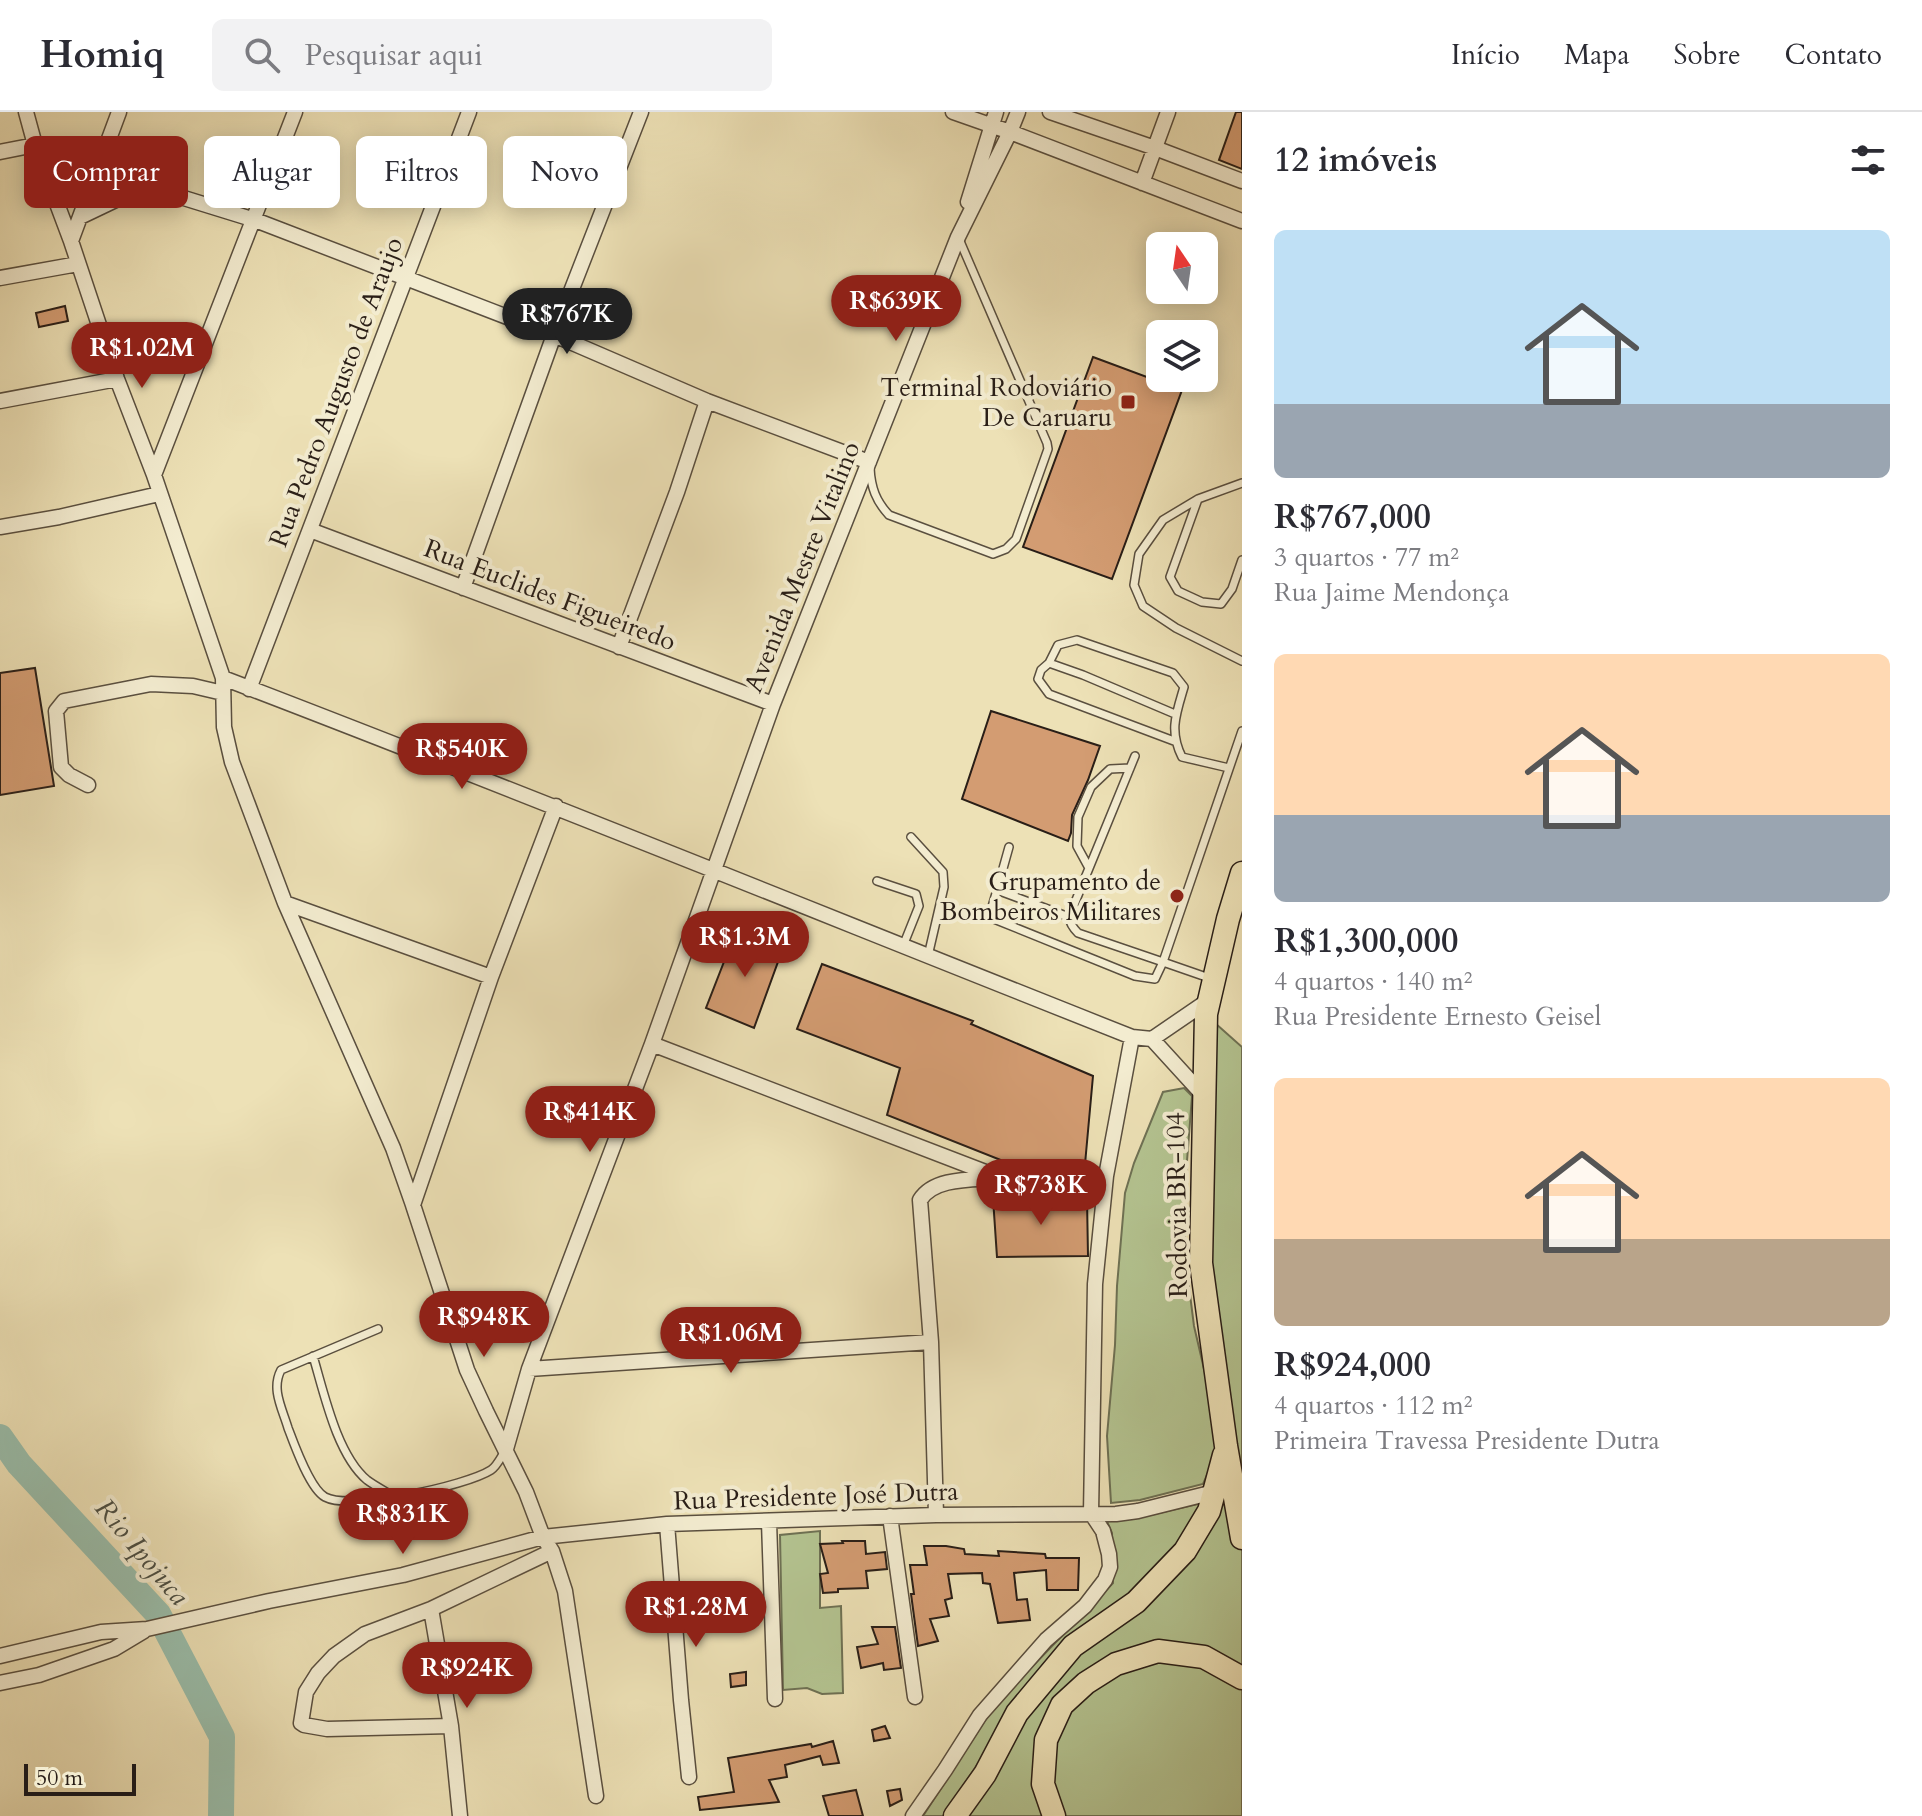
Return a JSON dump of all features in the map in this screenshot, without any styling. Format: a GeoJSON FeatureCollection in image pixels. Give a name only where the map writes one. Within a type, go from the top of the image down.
{"type":"FeatureCollection","features":[{"type":"Feature","properties":{"kind":"highway","name":"Rodovia BR-104"},"geometry":{"type":"LineString","coordinates":[[1242,873],[1206,1014],[1201,1263],[1242,1538]]}},
{"type":"Feature","properties":{"kind":"highway"},"geometry":{"type":"LineString","coordinates":[[955,1816],[985,1774],[1017,1713],[1073,1646],[1136,1602],[1185,1551],[1209,1511],[1226,1446]]}},
{"type":"Feature","properties":{"kind":"highway"},"geometry":{"type":"LineString","coordinates":[[1054,1816],[1043,1784],[1046,1740],[1062,1705],[1086,1683],[1116,1664],[1158,1651],[1204,1657],[1242,1678]]}},
{"type":"Feature","properties":{"kind":"street"},"geometry":{"type":"LineString","coordinates":[[26,112],[33,136]]}},
{"type":"Feature","properties":{"kind":"street"},"geometry":{"type":"LineString","coordinates":[[110,136],[119,112]]}},
{"type":"Feature","properties":{"kind":"street"},"geometry":{"type":"LineString","coordinates":[[154,475],[295,112]]}},
{"type":"Feature","properties":{"kind":"street","name":"Rua Pedro Augusto de Araujo"},"geometry":{"type":"LineString","coordinates":[[249,689],[469,112]]}},
{"type":"Feature","properties":{"kind":"street"},"geometry":{"type":"LineString","coordinates":[[463,588],[554,335],[641,112]]}},
{"type":"Feature","properties":{"kind":"street"},"geometry":{"type":"LineString","coordinates":[[953,112],[993,118],[1010,132],[1242,221]]}},
{"type":"Feature","properties":{"kind":"street","name":"Avenida Mestre Vitalino"},"geometry":{"type":"LineString","coordinates":[[506,1449],[529,1369],[652,1044],[773,704],[958,237],[1018,112]]}},
{"type":"Feature","properties":{"kind":"street"},"geometry":{"type":"LineString","coordinates":[[1050,112],[1242,181]]}},
{"type":"Feature","properties":{"kind":"street"},"geometry":{"type":"LineString","coordinates":[[1142,183],[1168,112]]}},
{"type":"Feature","properties":{"kind":"street","name":"Avenida Mestre Vitalino"},"geometry":{"type":"LineString","coordinates":[[958,237],[993,118]]}},
{"type":"Feature","properties":{"kind":"street"},"geometry":{"type":"LineString","coordinates":[[0,152],[24,147]]}},
{"type":"Feature","properties":{"kind":"street"},"geometry":{"type":"LineString","coordinates":[[188,199],[255,220],[554,335],[707,401],[869,462]]}},
{"type":"Feature","properties":{"kind":"street"},"geometry":{"type":"LineString","coordinates":[[59,208],[117,379],[154,475],[223,686],[224,727],[232,762],[285,903],[393,1148],[467,1370],[552,1551],[565,1591],[596,1796]]}},
{"type":"Feature","properties":{"kind":"street"},"geometry":{"type":"LineString","coordinates":[[71,241],[83,208]]}},
{"type":"Feature","properties":{"kind":"street"},"geometry":{"type":"LineString","coordinates":[[80,217],[99,208]]}},
{"type":"Feature","properties":{"kind":"street"},"geometry":{"type":"LineString","coordinates":[[0,278],[78,264]]}},
{"type":"Feature","properties":{"kind":"street"},"geometry":{"type":"LineString","coordinates":[[0,401],[117,379]]}},
{"type":"Feature","properties":{"kind":"street"},"geometry":{"type":"LineString","coordinates":[[619,647],[677,492],[707,401]]}},
{"type":"Feature","properties":{"kind":"street"},"geometry":{"type":"LineString","coordinates":[[0,527],[159,494]]}},
{"type":"Feature","properties":{"kind":"street","name":"Rua Euclides Figueiredo"},"geometry":{"type":"LineString","coordinates":[[310,530],[773,704]]}},
{"type":"Feature","properties":{"kind":"street"},"geometry":{"type":"LineString","coordinates":[[88,785],[61,767],[56,711],[64,701],[151,684],[249,689],[556,806],[714,872],[1132,1037],[1152,1039],[1204,1096]]}},
{"type":"Feature","properties":{"kind":"street"},"geometry":{"type":"LineString","coordinates":[[413,1205],[491,977],[556,806]]}},
{"type":"Feature","properties":{"kind":"street"},"geometry":{"type":"LineString","coordinates":[[285,903],[491,977]]}},
{"type":"Feature","properties":{"kind":"street"},"geometry":{"type":"LineString","coordinates":[[1152,1039],[1211,990]]}},
{"type":"Feature","properties":{"kind":"street"},"geometry":{"type":"LineString","coordinates":[[913,1816],[987,1707],[1046,1640],[1085,1606],[1105,1580],[1110,1567],[1103,1531],[1091,1513],[1095,1284],[1106,1176],[1132,1037]]}},
{"type":"Feature","properties":{"kind":"street"},"geometry":{"type":"LineString","coordinates":[[652,1044],[1001,1178]]}},
{"type":"Feature","properties":{"kind":"street"},"geometry":{"type":"LineString","coordinates":[[936,1515],[931,1342],[920,1200],[923,1194],[947,1183],[1001,1178],[1106,1176]]}},
{"type":"Feature","properties":{"kind":"street"},"geometry":{"type":"LineString","coordinates":[[529,1369],[931,1342]]}},
{"type":"Feature","properties":{"kind":"street","name":"Rua Presidente José Dutra"},"geometry":{"type":"LineString","coordinates":[[154,1627],[403,1575],[543,1537],[667,1524],[890,1516],[1116,1514],[1214,1492]]}},
{"type":"Feature","properties":{"kind":"street"},"geometry":{"type":"LineString","coordinates":[[890,1516],[915,1697]]}},
{"type":"Feature","properties":{"kind":"street"},"geometry":{"type":"LineString","coordinates":[[769,1522],[775,1699]]}},
{"type":"Feature","properties":{"kind":"street"},"geometry":{"type":"LineString","coordinates":[[667,1524],[689,1777]]}},
{"type":"Feature","properties":{"kind":"street"},"geometry":{"type":"LineString","coordinates":[[451,1726],[327,1729],[301,1723],[306,1692],[318,1673],[334,1656],[365,1634],[431,1609],[552,1551]]}},
{"type":"Feature","properties":{"kind":"street"},"geometry":{"type":"LineString","coordinates":[[431,1609],[451,1726],[460,1816]]}},
{"type":"Feature","properties":{"kind":"street"},"geometry":{"type":"LineString","coordinates":[[0,1656],[101,1632],[154,1627]]}},
{"type":"Feature","properties":{"kind":"street"},"geometry":{"type":"LineString","coordinates":[[0,1683],[39,1675],[114,1649],[154,1627]]}},
{"type":"Feature","properties":{"kind":"lane"},"geometry":{"type":"LineString","coordinates":[[869,462],[871,486],[878,503],[889,515],[993,554],[1006,549],[1016,539],[1048,449],[1047,443],[958,237]]}},
{"type":"Feature","properties":{"kind":"lane"},"geometry":{"type":"LineString","coordinates":[[1242,483],[1198,499],[1163,520],[1139,554],[1134,585],[1143,606],[1176,628],[1242,661]]}},
{"type":"Feature","properties":{"kind":"lane"},"geometry":{"type":"LineString","coordinates":[[1198,499],[1170,577],[1178,591],[1202,602],[1221,604],[1232,589],[1242,560]]}},
{"type":"Feature","properties":{"kind":"lane"},"geometry":{"type":"LineString","coordinates":[[1174,741],[1049,694],[1038,679],[1041,670],[1049,663],[1058,645],[1077,640],[1173,673],[1184,687],[1175,714],[1174,741],[1182,757],[1229,768]]}},
{"type":"Feature","properties":{"kind":"lane"},"geometry":{"type":"LineString","coordinates":[[1049,663],[1175,714]]}},
{"type":"Feature","properties":{"kind":"lane"},"geometry":{"type":"LineString","coordinates":[[1009,847],[989,917],[1135,976],[1155,979],[1242,731]]}},
{"type":"Feature","properties":{"kind":"lane"},"geometry":{"type":"LineString","coordinates":[[1135,756],[1069,917],[1078,933],[1163,962],[1211,990]]}},
{"type":"Feature","properties":{"kind":"lane"},"geometry":{"type":"LineString","coordinates":[[1089,868],[1077,846],[1078,817],[1091,787],[1110,769],[1130,768]]}},
{"type":"Feature","properties":{"kind":"lane"},"geometry":{"type":"LineString","coordinates":[[911,837],[943,872],[944,887],[928,956]]}},
{"type":"Feature","properties":{"kind":"lane"},"geometry":{"type":"LineString","coordinates":[[877,881],[916,894],[919,906],[903,946]]}},
{"type":"Feature","properties":{"kind":"lane"},"geometry":{"type":"LineString","coordinates":[[997,890],[1069,917]]}},
{"type":"Feature","properties":{"kind":"lane"},"geometry":{"type":"LineString","coordinates":[[378,1329],[281,1370],[276,1379],[276,1392],[298,1456],[321,1495],[334,1501],[395,1498],[476,1478],[494,1468],[506,1449]]}},
{"type":"Feature","properties":{"kind":"lane"},"geometry":{"type":"LineString","coordinates":[[313,1356],[330,1415],[345,1452],[365,1479],[395,1498]]}},
{"type":"Feature","properties":{"kind":"green space"},"geometry":{"type":"Polygon","coordinates":[[[1206,1015],[1242,1047],[1242,1816],[955,1816],[1017,1713],[1185,1551],[1226,1448],[1201,1263],[1206,1015]]]}},
{"type":"Feature","properties":{"kind":"green space"},"geometry":{"type":"Polygon","coordinates":[[[1184,1088],[1192,1096],[1185,1187],[1185,1255],[1194,1326],[1211,1399],[1216,1445],[1203,1484],[1140,1500],[1111,1503],[1107,1436],[1125,1193],[1163,1092],[1184,1088]]]}},
{"type":"Feature","properties":{"kind":"green space"},"geometry":{"type":"Polygon","coordinates":[[[1202,1503],[1175,1548],[1131,1592],[1065,1642],[1011,1703],[991,1744],[943,1816],[923,1816],[1000,1700],[1113,1583],[1112,1533],[1106,1519],[1133,1519],[1202,1503]]]}},
{"type":"Feature","properties":{"kind":"green space"},"geometry":{"type":"Polygon","coordinates":[[[820,1531],[820,1608],[841,1606],[843,1693],[822,1694],[807,1688],[783,1690],[780,1535],[820,1531]]]}},
{"type":"Feature","properties":{"kind":"building"},"geometry":{"type":"Polygon","coordinates":[[[1236,112],[1242,112],[1242,169],[1219,160],[1236,112]]]}},
{"type":"Feature","properties":{"kind":"building"},"geometry":{"type":"Polygon","coordinates":[[[65,306],[68,321],[39,327],[36,313],[65,306]]]}},
{"type":"Feature","properties":{"kind":"building"},"geometry":{"type":"Polygon","coordinates":[[[1093,357],[1146,377],[1146,392],[1181,392],[1112,579],[1023,547],[1093,357]]]}},
{"type":"Feature","properties":{"kind":"building"},"geometry":{"type":"Polygon","coordinates":[[[35,668],[54,786],[0,795],[0,673],[35,668]]]}},
{"type":"Feature","properties":{"kind":"building"},"geometry":{"type":"Polygon","coordinates":[[[991,711],[1100,746],[1072,815],[1068,841],[962,799],[991,711]]]}},
{"type":"Feature","properties":{"kind":"building"},"geometry":{"type":"Polygon","coordinates":[[[736,931],[783,948],[754,1028],[706,1008],[736,931]]]}},
{"type":"Feature","properties":{"kind":"building"},"geometry":{"type":"Polygon","coordinates":[[[822,964],[973,1021],[971,1024],[1093,1076],[1085,1164],[1021,1168],[887,1115],[900,1068],[797,1029],[822,964]]]}},
{"type":"Feature","properties":{"kind":"building"},"geometry":{"type":"Polygon","coordinates":[[[993,1198],[1087,1199],[1088,1256],[997,1257],[993,1198]]]}},
{"type":"Feature","properties":{"kind":"building"},"geometry":{"type":"Polygon","coordinates":[[[865,1541],[866,1554],[885,1552],[887,1569],[866,1571],[868,1588],[823,1593],[820,1574],[828,1573],[820,1544],[865,1541]]]}},
{"type":"Feature","properties":{"kind":"building"},"geometry":{"type":"Polygon","coordinates":[[[924,1546],[964,1549],[965,1554],[999,1556],[998,1551],[1045,1554],[1046,1558],[1079,1558],[1078,1590],[1047,1590],[1046,1570],[1014,1573],[1017,1600],[1027,1599],[1030,1620],[998,1623],[990,1584],[983,1583],[982,1573],[948,1574],[952,1598],[945,1600],[949,1616],[930,1619],[938,1641],[918,1646],[910,1565],[927,1565],[924,1546]]]}},
{"type":"Feature","properties":{"kind":"building"},"geometry":{"type":"Polygon","coordinates":[[[872,1627],[895,1627],[901,1668],[884,1670],[883,1663],[861,1668],[857,1647],[878,1644],[872,1627]]]}},
{"type":"Feature","properties":{"kind":"building"},"geometry":{"type":"Polygon","coordinates":[[[746,1672],[746,1685],[731,1687],[730,1674],[746,1672]]]}},
{"type":"Feature","properties":{"kind":"building"},"geometry":{"type":"Polygon","coordinates":[[[885,1726],[890,1738],[874,1741],[872,1730],[885,1726]]]}},
{"type":"Feature","properties":{"kind":"building"},"geometry":{"type":"Polygon","coordinates":[[[833,1741],[839,1763],[823,1765],[820,1756],[785,1765],[787,1777],[769,1780],[779,1802],[700,1810],[698,1797],[734,1792],[728,1758],[811,1744],[812,1747],[833,1741]]]}},
{"type":"Feature","properties":{"kind":"building"},"geometry":{"type":"Polygon","coordinates":[[[900,1789],[902,1800],[890,1806],[887,1791],[900,1789]]]}},
{"type":"Feature","properties":{"kind":"building"},"geometry":{"type":"Polygon","coordinates":[[[856,1790],[863,1816],[829,1816],[823,1796],[856,1790]]]}},
{"type":"Feature","properties":{"kind":"waterway","name":"Rio Ipojuca"},"geometry":{"type":"LineString","coordinates":[[0,1437],[19,1464],[158,1614],[222,1737],[221,1816]]}},
{"type":"Feature","properties":{"kind":"place","name":"Terminal Rodoviário De Caruaru"},"geometry":{"type":"Point","coordinates":[1128,402]}},
{"type":"Feature","properties":{"kind":"place","name":"Grupamento de Bombeiros Militares"},"geometry":{"type":"Point","coordinates":[1177,896]}}]}
